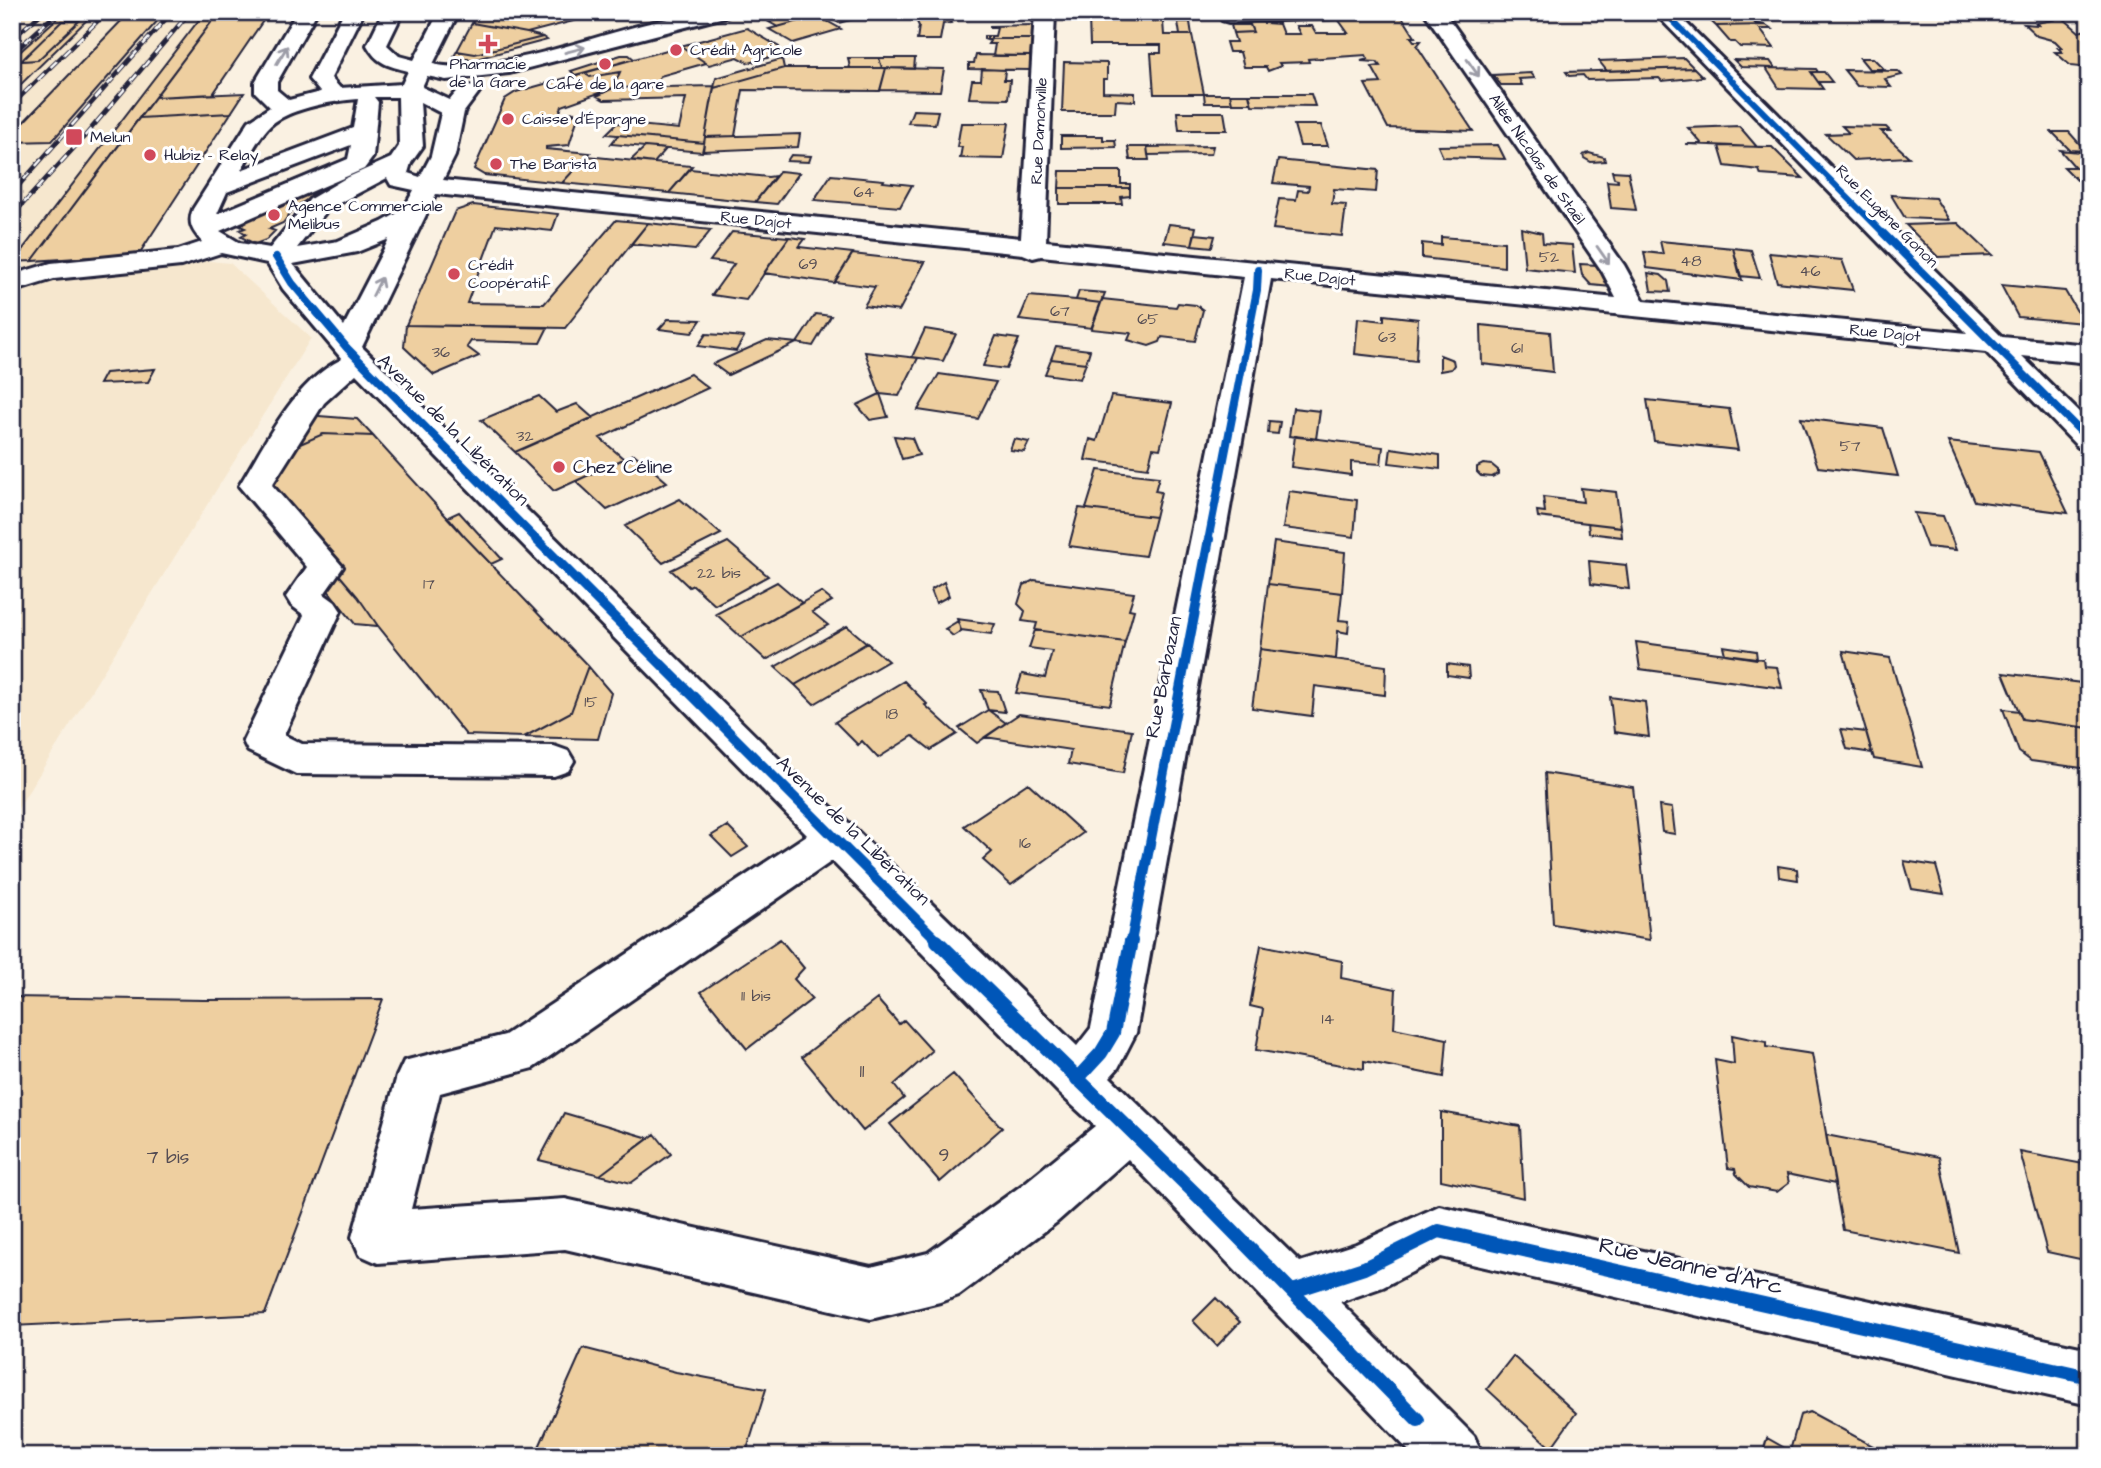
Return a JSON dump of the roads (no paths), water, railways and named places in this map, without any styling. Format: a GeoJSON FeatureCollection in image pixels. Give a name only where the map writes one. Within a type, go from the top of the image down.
{"type":"FeatureCollection","features":[{"type":"Feature","properties":{"kind":"street"},"geometry":{"type":"LineString","coordinates":[[286,108],[266,92],[266,82],[307,12]]}},
{"type":"Feature","properties":{"kind":"street"},"geometry":{"type":"LineString","coordinates":[[334,95],[320,79],[354,12]]}},
{"type":"Feature","properties":{"kind":"street"},"geometry":{"type":"LineString","coordinates":[[393,12],[379,40],[379,50],[386,58],[420,69],[466,73],[509,67],[721,12]]}},
{"type":"Feature","properties":{"kind":"street"},"geometry":{"type":"LineString","coordinates":[[218,187],[364,124],[409,91],[449,12]]}},
{"type":"Feature","properties":{"kind":"street","name":"Rue Damonville"},"geometry":{"type":"LineString","coordinates":[[1032,250],[1045,12]]}},
{"type":"Feature","properties":{"kind":"street"},"geometry":{"type":"LineString","coordinates":[[1228,12],[1229,16],[1333,12]]}},
{"type":"Feature","properties":{"kind":"street","name":"Allée Nicolas de Staël"},"geometry":{"type":"LineString","coordinates":[[1434,12],[1615,271],[1635,309]]}},
{"type":"Feature","properties":{"kind":"street","name":"Rue Eugène Gonon"},"geometry":{"type":"LineString","coordinates":[[1664,12],[2089,440]]}},
{"type":"Feature","properties":{"kind":"street"},"geometry":{"type":"LineString","coordinates":[[509,67],[468,92],[453,111],[443,156],[411,216],[353,354],[301,412],[255,486],[326,567],[303,597],[323,611],[261,741],[296,759],[554,761]]}},
{"type":"Feature","properties":{"kind":"street"},"geometry":{"type":"LineString","coordinates":[[210,227],[218,187],[260,122],[286,108],[334,95],[382,90],[409,91],[430,97],[453,111]]}},
{"type":"Feature","properties":{"kind":"street"},"geometry":{"type":"LineString","coordinates":[[276,257],[319,204],[353,184],[400,163],[411,146],[409,91]]}},
{"type":"Feature","properties":{"kind":"street"},"geometry":{"type":"LineString","coordinates":[[246,144],[364,124]]}},
{"type":"Feature","properties":{"kind":"street"},"geometry":{"type":"LineString","coordinates":[[233,165],[364,124]]}},
{"type":"Feature","properties":{"kind":"street"},"geometry":{"type":"LineString","coordinates":[[12,284],[51,271],[181,258],[210,227],[356,164],[361,157],[364,124]]}},
{"type":"Feature","properties":{"kind":"street","name":"Rue Dajot"},"geometry":{"type":"LineString","coordinates":[[400,163],[396,173],[400,180],[427,186],[1032,250],[1202,263],[2089,355]]}},
{"type":"Feature","properties":{"kind":"street"},"geometry":{"type":"LineString","coordinates":[[210,227],[240,251],[276,257],[333,249],[365,239],[411,216]]}},
{"type":"Feature","properties":{"kind":"street","name":"Avenue de la Libération"},"geometry":{"type":"LineString","coordinates":[[276,257],[292,283],[353,354],[766,771],[836,837],[1077,1079],[1130,1127],[1454,1456]]}},
{"type":"Feature","properties":{"kind":"street","name":"Rue Barbazan"},"geometry":{"type":"LineString","coordinates":[[1077,1079],[1101,1053],[1113,1032],[1257,289],[1258,270]]}},
{"type":"Feature","properties":{"kind":"street"},"geometry":{"type":"LineString","coordinates":[[836,837],[516,1054],[421,1076],[379,1237],[565,1224],[871,1293],[940,1276],[1039,1204],[1130,1127]]}},
{"type":"Feature","properties":{"kind":"street","name":"Rue Jeanne d'Arc"},"geometry":{"type":"LineString","coordinates":[[1293,1291],[1364,1268],[1439,1231],[2089,1377]]}},
{"type":"Feature","properties":{"kind":"railway"},"geometry":{"type":"LineString","coordinates":[[12,39],[43,12]]}},
{"type":"Feature","properties":{"kind":"railway"},"geometry":{"type":"LineString","coordinates":[[12,54],[58,12]]}},
{"type":"Feature","properties":{"kind":"railway"},"geometry":{"type":"LineString","coordinates":[[12,105],[107,12]]}},
{"type":"Feature","properties":{"kind":"railway"},"geometry":{"type":"LineString","coordinates":[[12,193],[172,12]]}},
{"type":"Feature","properties":{"kind":"railway"},"geometry":{"type":"LineString","coordinates":[[12,216],[84,137],[190,12]]}},
{"type":"Feature","properties":{"kind":"place","name":"Pharmacie de la Gare"},"geometry":{"type":"Point","coordinates":[488,44]}},
{"type":"Feature","properties":{"kind":"place","name":"Crédit Agricole"},"geometry":{"type":"Point","coordinates":[676,50]}},
{"type":"Feature","properties":{"kind":"place","name":"Café de la gare"},"geometry":{"type":"Point","coordinates":[605,64]}},
{"type":"Feature","properties":{"kind":"place","name":"Caisse d'Épargne"},"geometry":{"type":"Point","coordinates":[508,119]}},
{"type":"Feature","properties":{"kind":"place","name":"Melun"},"geometry":{"type":"Point","coordinates":[74,137]}},
{"type":"Feature","properties":{"kind":"place","name":"Hubiz - Relay"},"geometry":{"type":"Point","coordinates":[150,155]}},
{"type":"Feature","properties":{"kind":"place","name":"The Barista"},"geometry":{"type":"Point","coordinates":[496,164]}},
{"type":"Feature","properties":{"kind":"place","name":"Agence Commerciale Melibus"},"geometry":{"type":"Point","coordinates":[274,215]}},
{"type":"Feature","properties":{"kind":"place","name":"Crédit Coopératif"},"geometry":{"type":"Point","coordinates":[454,274]}},
{"type":"Feature","properties":{"kind":"place","name":"Chez Céline"},"geometry":{"type":"Point","coordinates":[559,467]}}]}
